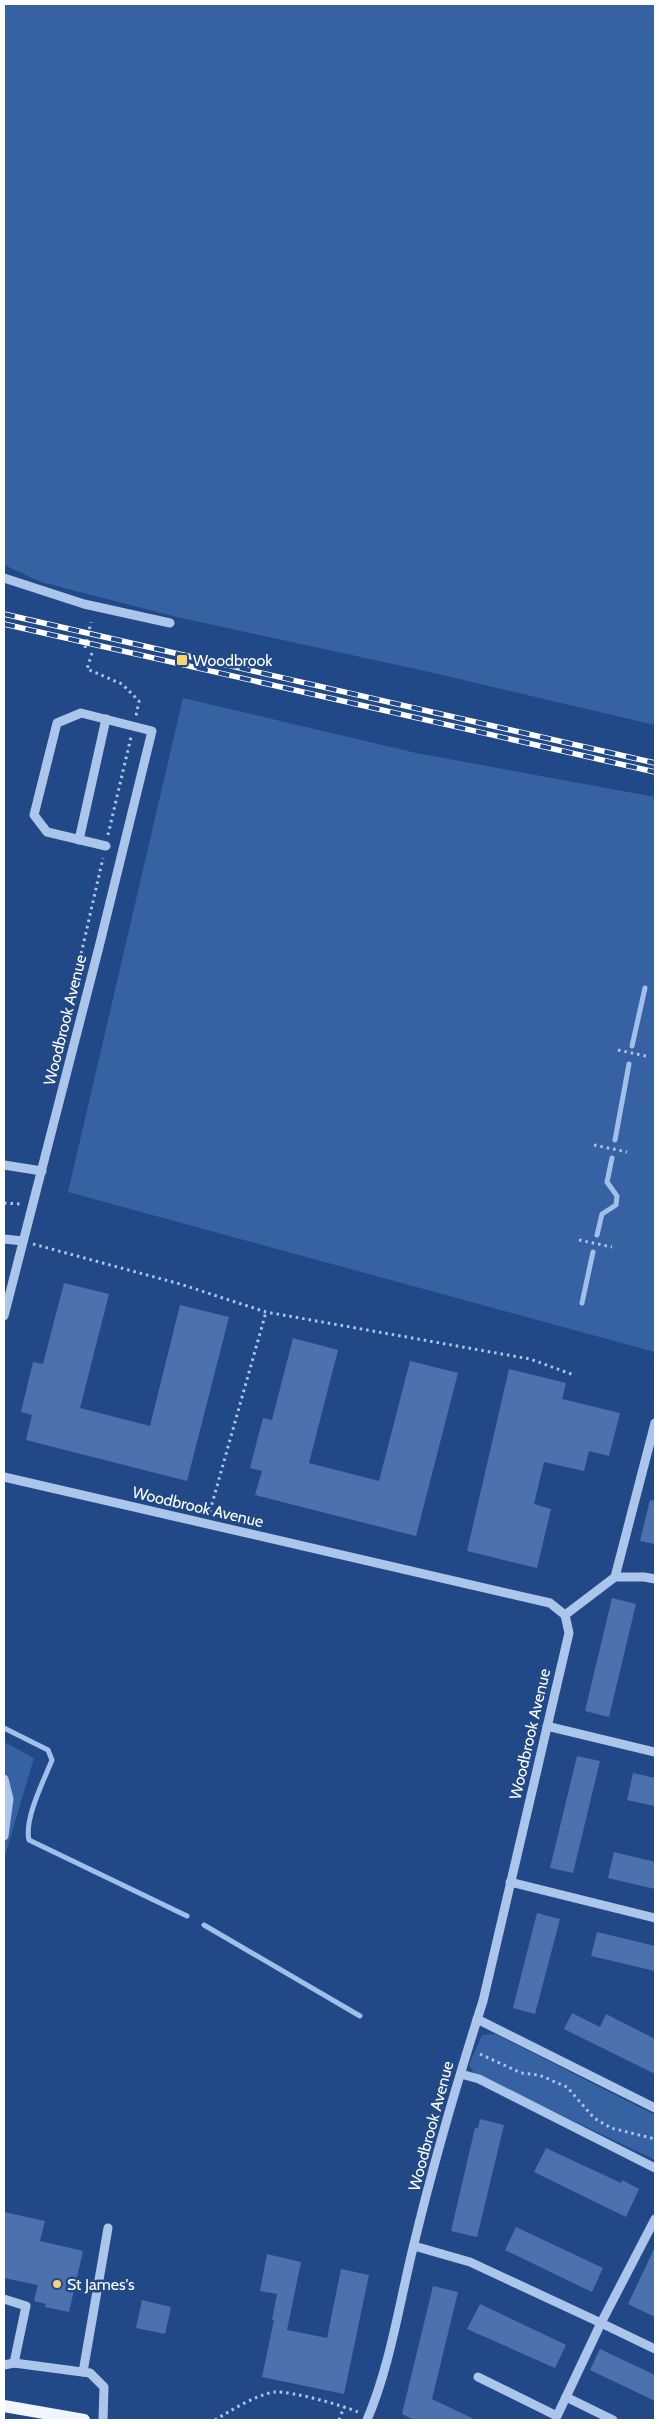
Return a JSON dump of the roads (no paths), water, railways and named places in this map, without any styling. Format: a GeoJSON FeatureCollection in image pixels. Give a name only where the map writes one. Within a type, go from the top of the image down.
{"type":"FeatureCollection","features":[{"type":"Feature","properties":{"kind":"main road"},"geometry":{"type":"LineString","coordinates":[[4,2406],[84,2420]]}},
{"type":"Feature","properties":{"kind":"street"},"geometry":{"type":"LineString","coordinates":[[4,578],[84,604],[170,623]]}},
{"type":"Feature","properties":{"kind":"street"},"geometry":{"type":"LineString","coordinates":[[79,840],[106,719],[81,713],[57,723],[34,814],[47,832],[79,840],[106,846]]}},
{"type":"Feature","properties":{"kind":"street","name":"Woodbrook Avenue"},"geometry":{"type":"LineString","coordinates":[[4,1316],[152,731],[106,719]]}},
{"type":"Feature","properties":{"kind":"street"},"geometry":{"type":"LineString","coordinates":[[4,1165],[42,1171]]}},
{"type":"Feature","properties":{"kind":"street"},"geometry":{"type":"LineString","coordinates":[[4,1240],[23,1241]]}},
{"type":"Feature","properties":{"kind":"street"},"geometry":{"type":"LineString","coordinates":[[565,1616],[615,1577],[655,1423]]}},
{"type":"Feature","properties":{"kind":"street","name":"Woodbrook Avenue"},"geometry":{"type":"LineString","coordinates":[[4,1477],[550,1603],[565,1616],[569,1633],[477,2019],[414,2246],[379,2387],[368,2418]]}},
{"type":"Feature","properties":{"kind":"street"},"geometry":{"type":"LineString","coordinates":[[615,1577],[655,1579]]}},
{"type":"Feature","properties":{"kind":"street"},"geometry":{"type":"LineString","coordinates":[[547,1726],[655,1752]]}},
{"type":"Feature","properties":{"kind":"street"},"geometry":{"type":"LineString","coordinates":[[4,1779],[9,1799],[4,1836]]}},
{"type":"Feature","properties":{"kind":"street"},"geometry":{"type":"LineString","coordinates":[[510,1882],[655,1918]]}},
{"type":"Feature","properties":{"kind":"street"},"geometry":{"type":"LineString","coordinates":[[477,2019],[655,2108]]}},
{"type":"Feature","properties":{"kind":"street"},"geometry":{"type":"LineString","coordinates":[[461,2074],[479,2078],[655,2168]]}},
{"type":"Feature","properties":{"kind":"street"},"geometry":{"type":"LineString","coordinates":[[478,2377],[557,2416],[601,2323],[655,2219]]}},
{"type":"Feature","properties":{"kind":"street"},"geometry":{"type":"LineString","coordinates":[[83,2372],[108,2228]]}},
{"type":"Feature","properties":{"kind":"street"},"geometry":{"type":"LineString","coordinates":[[414,2246],[470,2262],[655,2349]]}},
{"type":"Feature","properties":{"kind":"street"},"geometry":{"type":"LineString","coordinates":[[4,2298],[26,2306],[14,2363]]}},
{"type":"Feature","properties":{"kind":"street"},"geometry":{"type":"LineString","coordinates":[[4,2365],[14,2363],[90,2373],[104,2387],[103,2420]]}},
{"type":"Feature","properties":{"kind":"street"},"geometry":{"type":"LineString","coordinates":[[566,2397],[613,2420]]}},
{"type":"Feature","properties":{"kind":"waterway"},"geometry":{"type":"LineString","coordinates":[[632,1046],[645,988]]}},
{"type":"Feature","properties":{"kind":"waterway"},"geometry":{"type":"LineString","coordinates":[[615,1140],[629,1064]]}},
{"type":"Feature","properties":{"kind":"waterway"},"geometry":{"type":"LineString","coordinates":[[597,1235],[602,1214],[616,1205],[617,1196],[607,1182],[612,1158]]}},
{"type":"Feature","properties":{"kind":"waterway"},"geometry":{"type":"LineString","coordinates":[[582,1303],[593,1252]]}},
{"type":"Feature","properties":{"kind":"waterway"},"geometry":{"type":"LineString","coordinates":[[4,1728],[48,1750],[52,1760],[29,1821],[29,1840],[187,1916]]}},
{"type":"Feature","properties":{"kind":"waterway"},"geometry":{"type":"LineString","coordinates":[[204,1925],[360,2016]]}},
{"type":"Feature","properties":{"kind":"railway"},"geometry":{"type":"LineString","coordinates":[[4,614],[655,763]]}},
{"type":"Feature","properties":{"kind":"railway"},"geometry":{"type":"LineString","coordinates":[[4,624],[655,772]]}},
{"type":"Feature","properties":{"kind":"place","name":"Woodbrook"},"geometry":{"type":"Point","coordinates":[182,660]}},
{"type":"Feature","properties":{"kind":"place","name":"St James's"},"geometry":{"type":"Point","coordinates":[57,2284]}}]}
